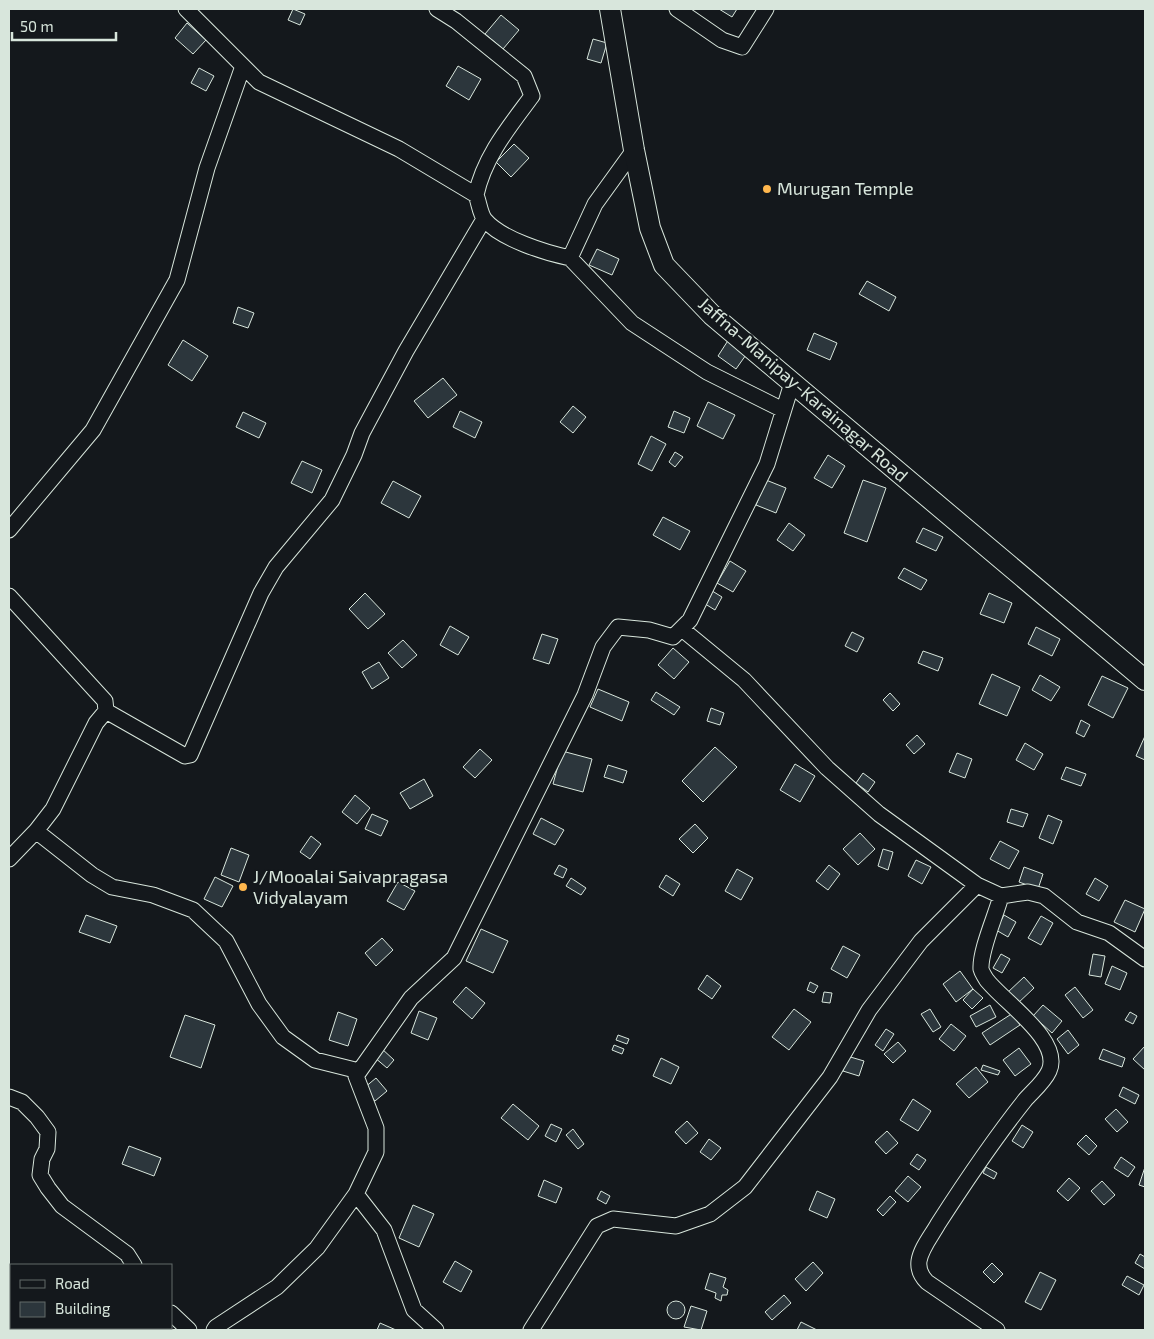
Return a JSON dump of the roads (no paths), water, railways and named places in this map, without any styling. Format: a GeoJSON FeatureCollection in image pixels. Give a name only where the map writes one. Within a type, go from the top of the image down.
{"type":"FeatureCollection","features":[{"type":"Feature","properties":{"kind":"main road","name":"Jaffna-Manipay-Karainagar Road"},"geometry":{"type":"LineString","coordinates":[[610,9],[634,150],[650,228],[664,265],[712,315],[1145,680]]}},
{"type":"Feature","properties":{"kind":"street"},"geometry":{"type":"LineString","coordinates":[[186,9],[260,82],[399,149],[476,195]]}},
{"type":"Feature","properties":{"kind":"street"},"geometry":{"type":"LineString","coordinates":[[437,9],[456,21],[524,76],[532,96],[504,134],[479,180],[476,195],[484,219],[499,231],[514,238],[545,252],[570,258],[632,323],[707,372],[783,410]]}},
{"type":"Feature","properties":{"kind":"street"},"geometry":{"type":"LineString","coordinates":[[677,9],[722,40],[742,47],[766,9]]}},
{"type":"Feature","properties":{"kind":"street"},"geometry":{"type":"LineString","coordinates":[[9,530],[93,430],[177,280],[207,168],[243,66]]}},
{"type":"Feature","properties":{"kind":"street"},"geometry":{"type":"LineString","coordinates":[[570,258],[595,204],[634,150]]}},
{"type":"Feature","properties":{"kind":"street"},"geometry":{"type":"LineString","coordinates":[[106,710],[185,756],[190,755],[261,593],[276,567],[332,500],[366,425],[406,351],[484,219]]}},
{"type":"Feature","properties":{"kind":"street"},"geometry":{"type":"LineString","coordinates":[[214,1330],[277,1287],[318,1248],[356,1194],[376,1152],[376,1128],[356,1076],[411,998],[454,958],[585,695],[603,647],[618,627],[649,630],[673,637],[690,620],[767,464],[792,383]]}},
{"type":"Feature","properties":{"kind":"street"},"geometry":{"type":"LineString","coordinates":[[9,596],[105,700],[106,710],[96,723],[53,809],[36,831],[9,859]]}},
{"type":"Feature","properties":{"kind":"street"},"geometry":{"type":"LineString","coordinates":[[682,629],[744,680],[827,768],[879,814],[977,885],[1001,896],[1028,892],[1044,896],[1077,922],[1109,933],[1145,959]]}},
{"type":"Feature","properties":{"kind":"street"},"geometry":{"type":"LineString","coordinates":[[36,831],[92,876],[112,887],[153,895],[193,910],[226,941],[258,1004],[283,1037],[315,1060],[360,1071]]}},
{"type":"Feature","properties":{"kind":"street"},"geometry":{"type":"LineString","coordinates":[[531,1330],[597,1226],[612,1219],[676,1226],[710,1214],[745,1187],[830,1077],[869,1010],[921,942],[977,885]]}},
{"type":"Feature","properties":{"kind":"street"},"geometry":{"type":"LineString","coordinates":[[997,1330],[926,1282],[922,1278],[919,1261],[924,1248],[959,1192],[1025,1100],[1049,1073],[1052,1064],[1050,1053],[1033,1026],[993,988],[981,971],[982,959],[1001,896]]}},
{"type":"Feature","properties":{"kind":"street"},"geometry":{"type":"LineString","coordinates":[[9,1097],[22,1102],[37,1117],[48,1132],[47,1149],[42,1159],[40,1175],[48,1188],[62,1206],[127,1254],[133,1264]]}},
{"type":"Feature","properties":{"kind":"street"},"geometry":{"type":"LineString","coordinates":[[356,1194],[384,1230],[414,1310],[436,1330]]}},
{"type":"Feature","properties":{"kind":"street"},"geometry":{"type":"LineString","coordinates":[[172,1314],[189,1330]]}},
{"type":"Feature","properties":{"kind":"place","name":"Murugan Temple"},"geometry":{"type":"Point","coordinates":[767,189]}},
{"type":"Feature","properties":{"kind":"place","name":"J/Mooalai Saivapragasa Vidyalayam"},"geometry":{"type":"Point","coordinates":[243,887]}}]}
